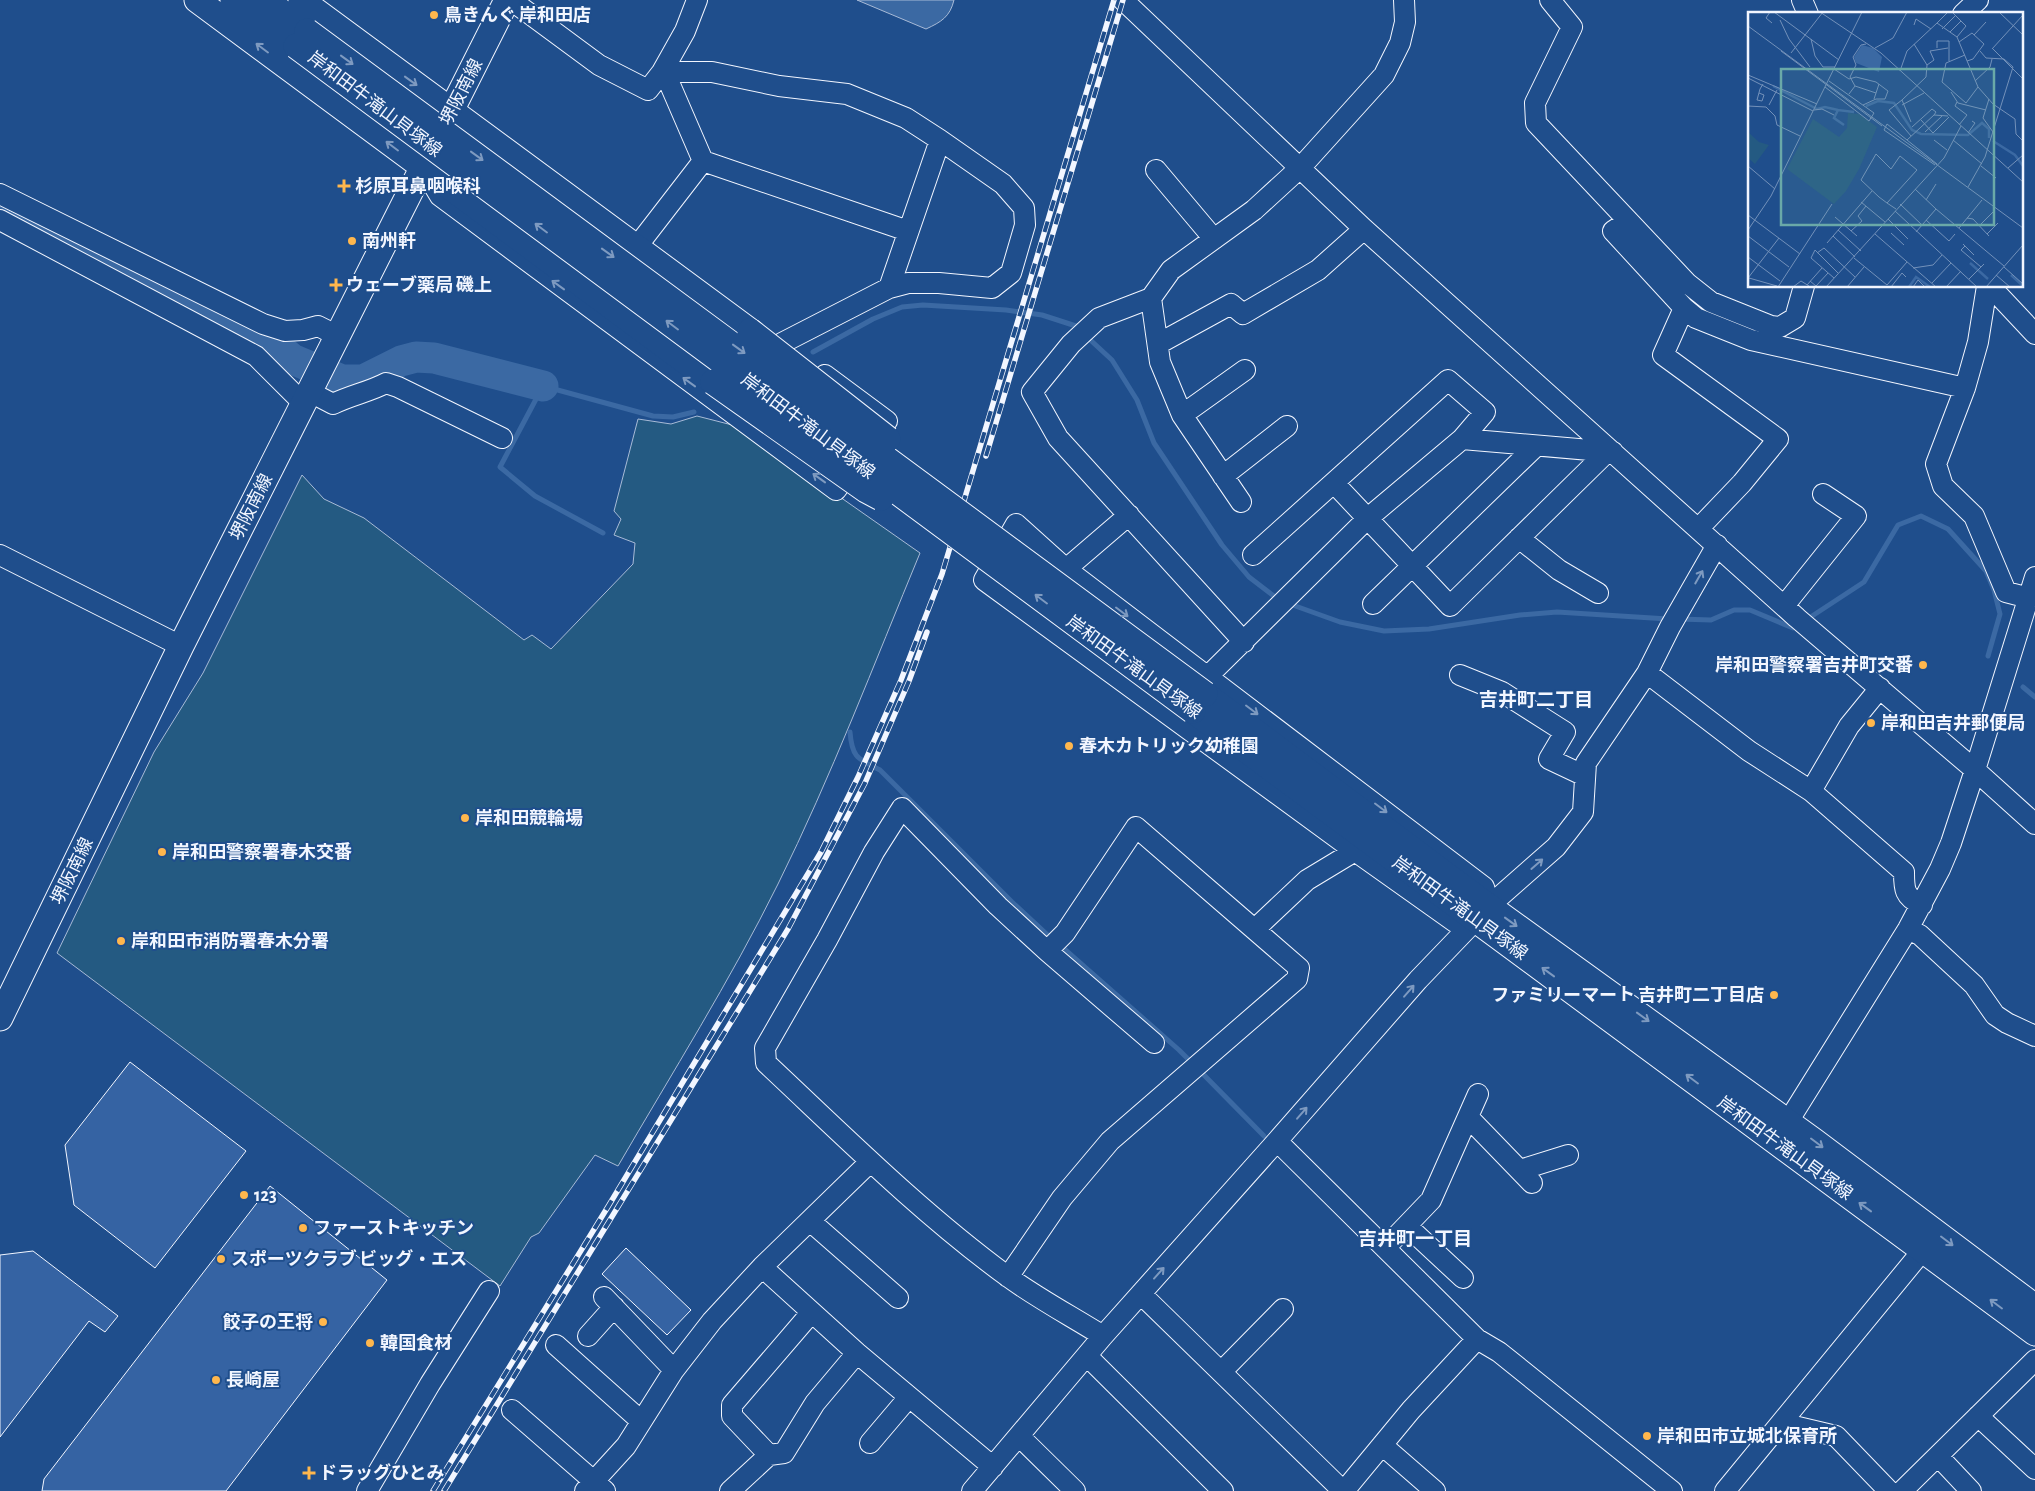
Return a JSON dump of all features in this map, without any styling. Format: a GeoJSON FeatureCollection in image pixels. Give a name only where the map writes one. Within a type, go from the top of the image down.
{"type":"FeatureCollection","features":[{"type":"Feature","properties":{"kind":"main road"},"geometry":{"type":"LineString","coordinates":[[197,0],[713,382],[866,490],[972,534]]}},
{"type":"Feature","properties":{"kind":"main road","name":"岸和田牛滝山貝塚線"},"geometry":{"type":"LineString","coordinates":[[233,0],[302,38],[972,534],[1202,694],[1483,914],[1782,1132],[2035,1306]]}},
{"type":"Feature","properties":{"kind":"main road","name":"岸和田牛滝山貝塚線"},"geometry":{"type":"LineString","coordinates":[[266,0],[302,38]]}},
{"type":"Feature","properties":{"kind":"main road"},"geometry":{"type":"LineString","coordinates":[[301,0],[750,332],[914,459],[972,534]]}},
{"type":"Feature","properties":{"kind":"main road","name":"堺阪南線"},"geometry":{"type":"LineString","coordinates":[[0,1018],[181,646],[509,0]]}},
{"type":"Feature","properties":{"kind":"main road","name":"岸和田牛滝山貝塚線"},"geometry":{"type":"LineString","coordinates":[[1782,1132],[1923,1250],[2035,1333]]}},
{"type":"Feature","properties":{"kind":"street"},"geometry":{"type":"LineString","coordinates":[[509,0],[599,65],[648,90],[662,72],[685,31],[697,0]]}},
{"type":"Feature","properties":{"kind":"street"},"geometry":{"type":"LineString","coordinates":[[1244,642],[1058,438],[1032,392],[1071,344],[1099,318],[1151,298],[1171,270],[1254,210],[1301,168],[1384,74],[1400,43],[1405,22],[1404,0]]}},
{"type":"Feature","properties":{"kind":"street"},"geometry":{"type":"LineString","coordinates":[[1550,0],[1572,27],[1535,103],[1536,123],[1687,283],[1711,302],[1771,326],[1780,327],[1795,318],[1803,288]]}},
{"type":"Feature","properties":{"kind":"street"},"geometry":{"type":"LineString","coordinates":[[1802,0],[1807,12]]}},
{"type":"Feature","properties":{"kind":"street"},"geometry":{"type":"LineString","coordinates":[[1965,12],[1978,0]]}},
{"type":"Feature","properties":{"kind":"street"},"geometry":{"type":"LineString","coordinates":[[1133,4],[1364,228],[1610,452],[2035,824]]}},
{"type":"Feature","properties":{"kind":"street"},"geometry":{"type":"LineString","coordinates":[[662,72],[712,72],[780,86],[847,94],[906,118],[1003,184],[1024,208],[1025,225],[1011,273],[992,288],[940,283],[908,283],[889,288],[782,343]]}},
{"type":"Feature","properties":{"kind":"street"},"geometry":{"type":"LineString","coordinates":[[662,72],[668,80],[703,161],[908,231]]}},
{"type":"Feature","properties":{"kind":"street"},"geometry":{"type":"LineString","coordinates":[[423,168],[440,196],[836,490],[887,421],[642,240],[480,117],[452,110]]}},
{"type":"Feature","properties":{"kind":"street"},"geometry":{"type":"LineString","coordinates":[[889,288],[940,140]]}},
{"type":"Feature","properties":{"kind":"street"},"geometry":{"type":"LineString","coordinates":[[642,240],[703,161]]}},
{"type":"Feature","properties":{"kind":"street"},"geometry":{"type":"LineString","coordinates":[[1156,170],[1214,239]]}},
{"type":"Feature","properties":{"kind":"street"},"geometry":{"type":"LineString","coordinates":[[337,340],[318,326],[303,330],[285,331],[263,324],[8,198],[2,221],[256,356],[309,394],[333,404],[349,395],[371,391],[386,383],[432,394],[495,427]]}},
{"type":"Feature","properties":{"kind":"street"},"geometry":{"type":"LineString","coordinates":[[1628,221],[1613,232],[1684,308],[1696,318],[1751,340],[1965,388]]}},
{"type":"Feature","properties":{"kind":"street"},"geometry":{"type":"LineString","coordinates":[[1158,344],[1231,304],[1243,314],[1318,270],[1364,228]]}},
{"type":"Feature","properties":{"kind":"street"},"geometry":{"type":"LineString","coordinates":[[1989,288],[1978,342],[1965,388],[1936,464],[1942,486],[1974,516],[2006,592],[2029,598]]}},
{"type":"Feature","properties":{"kind":"street"},"geometry":{"type":"LineString","coordinates":[[1991,288],[2035,334]]}},
{"type":"Feature","properties":{"kind":"street"},"geometry":{"type":"LineString","coordinates":[[1151,298],[1160,362],[1182,415],[1241,502]]}},
{"type":"Feature","properties":{"kind":"street"},"geometry":{"type":"LineString","coordinates":[[1684,308],[1663,354],[1778,439],[1742,483],[1698,528]]}},
{"type":"Feature","properties":{"kind":"street"},"geometry":{"type":"LineString","coordinates":[[1182,415],[1245,370]]}},
{"type":"Feature","properties":{"kind":"street"},"geometry":{"type":"LineString","coordinates":[[1253,555],[1448,380],[1485,412],[1462,439],[1368,518],[1244,642],[1202,694],[1084,582],[1066,569],[1016,524],[984,580],[1355,852],[1455,922],[1483,914]]}},
{"type":"Feature","properties":{"kind":"street"},"geometry":{"type":"LineString","coordinates":[[1223,476],[1287,426]]}},
{"type":"Feature","properties":{"kind":"street"},"geometry":{"type":"LineString","coordinates":[[1462,439],[1610,452]]}},
{"type":"Feature","properties":{"kind":"street"},"geometry":{"type":"LineString","coordinates":[[1373,604],[1536,446]]}},
{"type":"Feature","properties":{"kind":"street"},"geometry":{"type":"LineString","coordinates":[[1334,483],[1450,606],[1610,452]]}},
{"type":"Feature","properties":{"kind":"street"},"geometry":{"type":"LineString","coordinates":[[1784,606],[1856,516],[1823,494]]}},
{"type":"Feature","properties":{"kind":"street"},"geometry":{"type":"LineString","coordinates":[[1066,569],[1128,515]]}},
{"type":"Feature","properties":{"kind":"street"},"geometry":{"type":"LineString","coordinates":[[1519,538],[1559,570],[1598,593]]}},
{"type":"Feature","properties":{"kind":"street"},"geometry":{"type":"LineString","coordinates":[[972,1491],[1103,1336],[1418,980],[1483,914],[1556,847],[1583,812],[1586,763],[1647,673],[1670,627],[1717,545]]}},
{"type":"Feature","properties":{"kind":"street"},"geometry":{"type":"LineString","coordinates":[[0,555],[181,646]]}},
{"type":"Feature","properties":{"kind":"street"},"geometry":{"type":"LineString","coordinates":[[1782,1132],[1908,929],[1922,905],[1951,843],[2035,577]]}},
{"type":"Feature","properties":{"kind":"street"},"geometry":{"type":"LineString","coordinates":[[1050,629],[1084,582]]}},
{"type":"Feature","properties":{"kind":"street"},"geometry":{"type":"LineString","coordinates":[[1647,673],[1749,751],[1811,791],[1904,872],[1904,889],[1912,901],[1922,905]]}},
{"type":"Feature","properties":{"kind":"street"},"geometry":{"type":"LineString","coordinates":[[1460,675],[1502,692],[1565,732],[1549,758],[1586,776]]}},
{"type":"Feature","properties":{"kind":"street"},"geometry":{"type":"LineString","coordinates":[[1811,791],[1849,726],[1880,688]]}},
{"type":"Feature","properties":{"kind":"street"},"geometry":{"type":"LineString","coordinates":[[1103,1336],[1008,1277],[939,1223],[870,1162],[766,1062],[765,1048],[827,940],[874,852],[902,808],[998,906],[1154,1043]]}},
{"type":"Feature","properties":{"kind":"street"},"geometry":{"type":"LineString","coordinates":[[1008,1277],[1062,1198],[1110,1141],[1298,979],[1299,968],[1256,928],[1136,827],[1065,933],[1047,951]]}},
{"type":"Feature","properties":{"kind":"street"},"geometry":{"type":"LineString","coordinates":[[1256,928],[1307,880],[1355,852]]}},
{"type":"Feature","properties":{"kind":"street"},"geometry":{"type":"LineString","coordinates":[[1908,929],[1920,935],[1974,985],[1995,1015],[2007,1023],[2035,1036]]}},
{"type":"Feature","properties":{"kind":"street"},"geometry":{"type":"LineString","coordinates":[[1385,1248],[1431,1200],[1478,1094]]}},
{"type":"Feature","properties":{"kind":"street"},"geometry":{"type":"LineString","coordinates":[[1468,1117],[1526,1176],[1568,1155]]}},
{"type":"Feature","properties":{"kind":"street"},"geometry":{"type":"LineString","coordinates":[[1277,1141],[1477,1339],[1499,1352],[1672,1491]]}},
{"type":"Feature","properties":{"kind":"street"},"geometry":{"type":"LineString","coordinates":[[512,1410],[595,1488],[626,1446],[674,1370],[712,1321],[762,1267],[870,1162]]}},
{"type":"Feature","properties":{"kind":"street"},"geometry":{"type":"LineString","coordinates":[[810,1221],[898,1298]]}},
{"type":"Feature","properties":{"kind":"street"},"geometry":{"type":"LineString","coordinates":[[1407,1226],[1463,1278]]}},
{"type":"Feature","properties":{"kind":"street"},"geometry":{"type":"LineString","coordinates":[[1726,1491],[1923,1250]]}},
{"type":"Feature","properties":{"kind":"street"},"geometry":{"type":"LineString","coordinates":[[762,1267],[857,1353],[993,1467]]}},
{"type":"Feature","properties":{"kind":"street"},"geometry":{"type":"LineString","coordinates":[[367,1491],[430,1384],[489,1291]]}},
{"type":"Feature","properties":{"kind":"street"},"geometry":{"type":"LineString","coordinates":[[1141,1294],[1343,1491],[1411,1410],[1477,1339]]}},
{"type":"Feature","properties":{"kind":"street"},"geometry":{"type":"LineString","coordinates":[[588,1336],[609,1302],[674,1370]]}},
{"type":"Feature","properties":{"kind":"street"},"geometry":{"type":"LineString","coordinates":[[1221,1372],[1283,1309]]}},
{"type":"Feature","properties":{"kind":"street"},"geometry":{"type":"LineString","coordinates":[[769,1455],[732,1416],[732,1404],[811,1313]]}},
{"type":"Feature","properties":{"kind":"street"},"geometry":{"type":"LineString","coordinates":[[556,1345],[641,1421]]}},
{"type":"Feature","properties":{"kind":"street"},"geometry":{"type":"LineString","coordinates":[[730,1491],[769,1455],[784,1453],[815,1403],[857,1353]]}},
{"type":"Feature","properties":{"kind":"street"},"geometry":{"type":"LineString","coordinates":[[1087,1356],[1215,1488]]}},
{"type":"Feature","properties":{"kind":"street"},"geometry":{"type":"LineString","coordinates":[[1902,1491],[2035,1360]]}},
{"type":"Feature","properties":{"kind":"street"},"geometry":{"type":"LineString","coordinates":[[870,1443],[909,1397]]}},
{"type":"Feature","properties":{"kind":"street"},"geometry":{"type":"LineString","coordinates":[[1978,1416],[2035,1469]]}},
{"type":"Feature","properties":{"kind":"street"},"geometry":{"type":"LineString","coordinates":[[1781,1423],[1836,1436],[1889,1491]]}},
{"type":"Feature","properties":{"kind":"street"},"geometry":{"type":"LineString","coordinates":[[1019,1436],[1075,1491]]}},
{"type":"Feature","properties":{"kind":"street"},"geometry":{"type":"LineString","coordinates":[[1382,1445],[1434,1491]]}},
{"type":"Feature","properties":{"kind":"street"},"geometry":{"type":"LineString","coordinates":[[1938,1456],[1971,1491]]}},
{"type":"Feature","properties":{"kind":"shaded area"},"geometry":{"type":"Polygon","coordinates":[[[857,0],[954,0],[947,15],[926,29],[857,0]]]}},
{"type":"Feature","properties":{"kind":"shaded area","name":"岸和田競輪場"},"geometry":{"type":"Polygon","coordinates":[[[697,416],[740,427],[920,553],[816,803],[760,920],[721,991],[618,1166],[595,1155],[539,1233],[531,1237],[500,1286],[57,953],[154,752],[203,673],[302,475],[324,499],[364,518],[524,640],[532,635],[551,649],[633,564],[635,543],[614,535],[621,519],[614,511],[638,419],[671,424],[697,416]]]}},
{"type":"Feature","properties":{"kind":"building"},"geometry":{"type":"Polygon","coordinates":[[[130,1062],[246,1151],[155,1268],[74,1205],[65,1145],[130,1062]]]}},
{"type":"Feature","properties":{"kind":"building","name":"長崎屋"},"geometry":{"type":"Polygon","coordinates":[[[270,1186],[387,1280],[226,1491],[42,1491],[44,1479],[270,1186]]]}},
{"type":"Feature","properties":{"kind":"building"},"geometry":{"type":"Polygon","coordinates":[[[626,1248],[691,1310],[667,1335],[602,1274],[626,1248]]]}},
{"type":"Feature","properties":{"kind":"building"},"geometry":{"type":"Polygon","coordinates":[[[33,1251],[118,1316],[105,1332],[89,1321],[0,1437],[0,1255],[33,1251]]]}},
{"type":"Feature","properties":{"kind":"waterway"},"geometry":{"type":"LineString","coordinates":[[0,205],[274,344],[292,359],[342,380],[363,380],[401,361],[416,357],[434,358],[543,386]]}},
{"type":"Feature","properties":{"kind":"waterway"},"geometry":{"type":"LineString","coordinates":[[813,352],[873,319],[902,307],[923,305],[1006,310],[1042,315],[1076,326],[1080,330]]}},
{"type":"Feature","properties":{"kind":"waterway"},"geometry":{"type":"LineString","coordinates":[[1086,336],[1112,360],[1137,400],[1154,443],[1222,545],[1249,577],[1279,600]]}},
{"type":"Feature","properties":{"kind":"waterway"},"geometry":{"type":"LineString","coordinates":[[603,533],[535,496],[500,467],[543,386],[653,416],[673,417],[694,412]]}},
{"type":"Feature","properties":{"kind":"waterway"},"geometry":{"type":"LineString","coordinates":[[1806,620],[1864,582],[1898,525],[1921,516],[1948,529],[1986,571],[1994,590],[2000,614],[1988,656]]}},
{"type":"Feature","properties":{"kind":"waterway"},"geometry":{"type":"LineString","coordinates":[[1287,603],[1340,622],[1384,631],[1429,629],[1520,615],[1557,612],[1668,619]]}},
{"type":"Feature","properties":{"kind":"waterway"},"geometry":{"type":"LineString","coordinates":[[1679,619],[1711,620],[1734,610],[1750,610],[1793,628],[1799,624]]}},
{"type":"Feature","properties":{"kind":"waterway"},"geometry":{"type":"LineString","coordinates":[[2023,687],[2035,697]]}},
{"type":"Feature","properties":{"kind":"waterway"},"geometry":{"type":"LineString","coordinates":[[850,732],[853,748],[858,757],[880,770],[1012,902],[1053,940]]}},
{"type":"Feature","properties":{"kind":"waterway"},"geometry":{"type":"LineString","coordinates":[[1060,945],[1193,1064]]}},
{"type":"Feature","properties":{"kind":"waterway"},"geometry":{"type":"LineString","coordinates":[[1199,1070],[1264,1136]]}},
{"type":"Feature","properties":{"kind":"railway"},"geometry":{"type":"LineString","coordinates":[[433,1491],[609,1205],[821,852],[858,777],[901,680],[942,574],[1114,0]]}},
{"type":"Feature","properties":{"kind":"railway"},"geometry":{"type":"LineString","coordinates":[[986,456],[1123,0]]}},
{"type":"Feature","properties":{"kind":"railway"},"geometry":{"type":"LineString","coordinates":[[444,1491],[788,929],[865,783],[909,681],[927,632]]}},
{"type":"Feature","properties":{"kind":"place","name":"鳥きんぐ 岸和田店"},"geometry":{"type":"Point","coordinates":[434,15]}},
{"type":"Feature","properties":{"kind":"place","name":"杉原耳鼻咽喉科"},"geometry":{"type":"Point","coordinates":[344,186]}},
{"type":"Feature","properties":{"kind":"place","name":"南州軒"},"geometry":{"type":"Point","coordinates":[352,241]}},
{"type":"Feature","properties":{"kind":"place","name":"ウェーブ薬局 磯上"},"geometry":{"type":"Point","coordinates":[336,285]}},
{"type":"Feature","properties":{"kind":"place","name":"岸和田警察署吉井町交番"},"geometry":{"type":"Point","coordinates":[1923,665]}},
{"type":"Feature","properties":{"kind":"place","name":"岸和田吉井郵便局"},"geometry":{"type":"Point","coordinates":[1871,723]}},
{"type":"Feature","properties":{"kind":"place","name":"春木カトリック幼稚園"},"geometry":{"type":"Point","coordinates":[1069,746]}},
{"type":"Feature","properties":{"kind":"place","name":"岸和田競輪場"},"geometry":{"type":"Point","coordinates":[465,818]}},
{"type":"Feature","properties":{"kind":"place","name":"岸和田警察署春木交番"},"geometry":{"type":"Point","coordinates":[162,852]}},
{"type":"Feature","properties":{"kind":"place","name":"岸和田市消防署春木分署"},"geometry":{"type":"Point","coordinates":[121,941]}},
{"type":"Feature","properties":{"kind":"place","name":"ファミリーマート 吉井町二丁目店"},"geometry":{"type":"Point","coordinates":[1774,995]}},
{"type":"Feature","properties":{"kind":"place","name":"123"},"geometry":{"type":"Point","coordinates":[244,1195]}},
{"type":"Feature","properties":{"kind":"place","name":"ファーストキッチン"},"geometry":{"type":"Point","coordinates":[303,1228]}},
{"type":"Feature","properties":{"kind":"place","name":"スポーツクラブ ビッグ・エス"},"geometry":{"type":"Point","coordinates":[221,1259]}},
{"type":"Feature","properties":{"kind":"place","name":"餃子の王将"},"geometry":{"type":"Point","coordinates":[323,1322]}},
{"type":"Feature","properties":{"kind":"place","name":"韓国食材"},"geometry":{"type":"Point","coordinates":[370,1343]}},
{"type":"Feature","properties":{"kind":"place","name":"長崎屋"},"geometry":{"type":"Point","coordinates":[216,1380]}},
{"type":"Feature","properties":{"kind":"place","name":"岸和田市立城北保育所"},"geometry":{"type":"Point","coordinates":[1647,1436]}},
{"type":"Feature","properties":{"kind":"place","name":"ドラッグひとみ"},"geometry":{"type":"Point","coordinates":[309,1473]}},
{"type":"Feature","properties":{"kind":"district","name":"吉井町二丁目"},"geometry":{"type":"Point","coordinates":[1536,699]}},
{"type":"Feature","properties":{"kind":"district","name":"吉井町一丁目"},"geometry":{"type":"Point","coordinates":[1415,1238]}}]}
